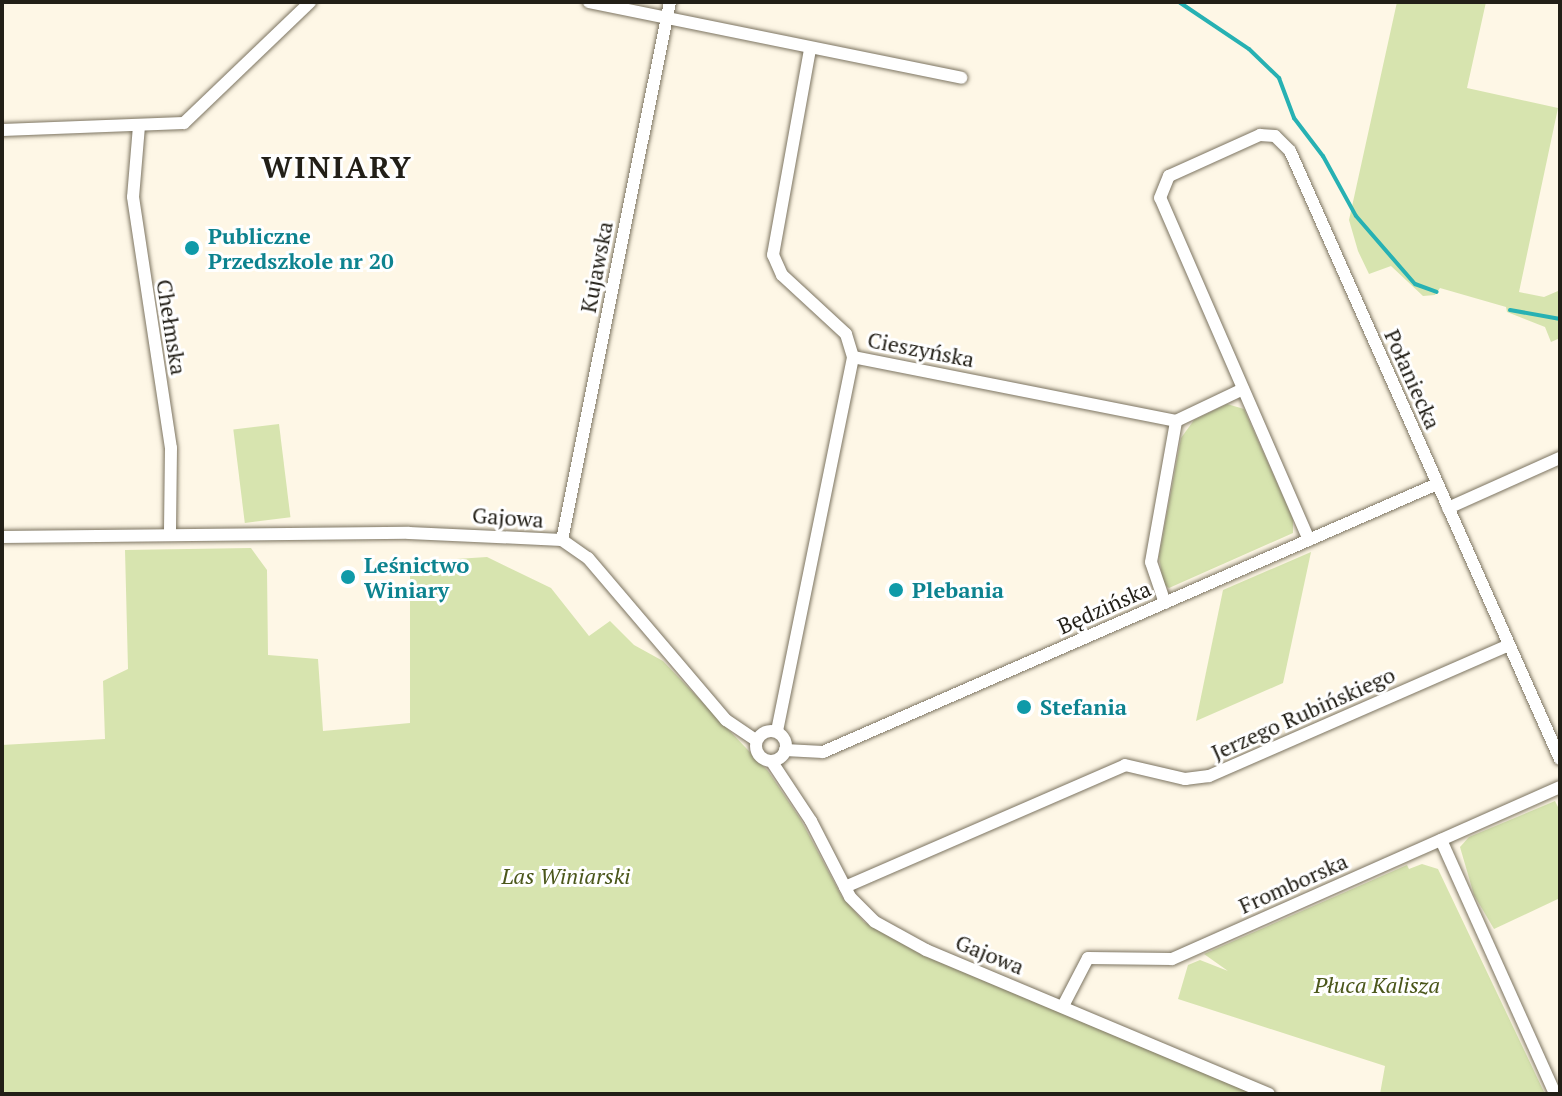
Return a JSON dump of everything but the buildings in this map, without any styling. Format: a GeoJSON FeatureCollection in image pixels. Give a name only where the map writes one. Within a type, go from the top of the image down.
{"type":"FeatureCollection","features":[{"type":"Feature","properties":{"kind":"street"},"geometry":{"type":"LineString","coordinates":[[2,130],[139,126],[191,119],[310,2]]}},
{"type":"Feature","properties":{"kind":"street"},"geometry":{"type":"LineString","coordinates":[[589,2],[961,78]]}},
{"type":"Feature","properties":{"kind":"street","name":"Kujawska"},"geometry":{"type":"LineString","coordinates":[[562,540],[670,2]]}},
{"type":"Feature","properties":{"kind":"street","name":"Cieszyńska"},"geometry":{"type":"LineString","coordinates":[[810,49],[773,255],[782,275],[846,334],[853,357],[1176,421]]}},
{"type":"Feature","properties":{"kind":"street","name":"Chełmska"},"geometry":{"type":"LineString","coordinates":[[139,126],[133,197],[171,448],[170,533]]}},
{"type":"Feature","properties":{"kind":"street","name":"Połaniecka"},"geometry":{"type":"LineString","coordinates":[[1243,389],[1162,204],[1161,186],[1174,172],[1260,135],[1275,136],[1286,145],[1560,759]]}},
{"type":"Feature","properties":{"kind":"street"},"geometry":{"type":"LineString","coordinates":[[777,731],[763,732],[756,740],[758,754],[772,762],[785,750],[777,731],[853,357]]}},
{"type":"Feature","properties":{"kind":"street"},"geometry":{"type":"LineString","coordinates":[[1165,603],[1151,562],[1176,421],[1243,389],[1309,540]]}},
{"type":"Feature","properties":{"kind":"street"},"geometry":{"type":"LineString","coordinates":[[1448,508],[1560,458]]}},
{"type":"Feature","properties":{"kind":"street","name":"Będzińska"},"geometry":{"type":"LineString","coordinates":[[785,750],[823,752],[1437,484]]}},
{"type":"Feature","properties":{"kind":"street","name":"Gajowa"},"geometry":{"type":"LineString","coordinates":[[2,537],[170,533],[454,533],[525,542],[562,540],[588,558],[726,720],[756,740]]}},
{"type":"Feature","properties":{"kind":"street","name":"Jerzego Rubińskiego"},"geometry":{"type":"LineString","coordinates":[[845,887],[1125,765],[1185,779],[1209,776],[1509,645]]}},
{"type":"Feature","properties":{"kind":"street","name":"Gajowa"},"geometry":{"type":"LineString","coordinates":[[772,762],[845,887],[865,914],[897,935],[1269,1094]]}},
{"type":"Feature","properties":{"kind":"street","name":"Fromborska"},"geometry":{"type":"LineString","coordinates":[[1063,1006],[1081,963],[1088,958],[1172,959],[1560,787]]}},
{"type":"Feature","properties":{"kind":"street"},"geometry":{"type":"LineString","coordinates":[[1441,840],[1555,1094]]}},
{"type":"Feature","properties":{"kind":"green space"},"geometry":{"type":"Polygon","coordinates":[[[1397,2],[1486,2],[1467,88],[1558,108],[1519,292],[1544,297],[1558,291],[1560,283],[1560,338],[1551,342],[1545,327],[1507,312],[1506,307],[1440,288],[1435,295],[1423,296],[1391,266],[1369,274],[1349,220],[1397,2]]]}},
{"type":"Feature","properties":{"kind":"green space"},"geometry":{"type":"Polygon","coordinates":[[[1227,404],[1244,409],[1293,519],[1293,533],[1169,588],[1163,584],[1159,556],[1181,438],[1194,420],[1227,404]]]}},
{"type":"Feature","properties":{"kind":"green space"},"geometry":{"type":"Polygon","coordinates":[[[279,424],[290,517],[245,523],[233,430],[279,424]]]}},
{"type":"Feature","properties":{"kind":"green space","name":"Las Winiarski"},"geometry":{"type":"Polygon","coordinates":[[[251,548],[267,570],[268,655],[318,659],[323,731],[410,723],[410,562],[487,557],[551,588],[589,636],[610,621],[634,645],[663,661],[768,771],[801,820],[842,897],[864,922],[922,955],[1254,1094],[2,1094],[2,745],[105,739],[103,681],[128,669],[125,550],[251,548]]]}},
{"type":"Feature","properties":{"kind":"green space"},"geometry":{"type":"Polygon","coordinates":[[[1311,552],[1283,683],[1196,721],[1223,590],[1311,552]]]}},
{"type":"Feature","properties":{"kind":"green space"},"geometry":{"type":"Polygon","coordinates":[[[1555,801],[1560,811],[1560,898],[1494,929],[1474,895],[1460,847],[1469,837],[1555,801]]]}},
{"type":"Feature","properties":{"kind":"green space","name":"Płuca Kalisza"},"geometry":{"type":"Polygon","coordinates":[[[1422,864],[1438,869],[1545,1094],[1380,1094],[1385,1066],[1178,999],[1188,965],[1200,960],[1228,971],[1204,954],[1407,865],[1409,869],[1422,864]]]}},
{"type":"Feature","properties":{"kind":"waterway"},"geometry":{"type":"LineString","coordinates":[[1179,2],[1249,49],[1279,78],[1294,118],[1323,156],[1356,216],[1415,284],[1437,292]]}},
{"type":"Feature","properties":{"kind":"waterway"},"geometry":{"type":"LineString","coordinates":[[1510,310],[1560,319]]}},
{"type":"Feature","properties":{"kind":"place","name":"Publiczne Przedszkole nr 20"},"geometry":{"type":"Point","coordinates":[192,248]}},
{"type":"Feature","properties":{"kind":"place","name":"Leśnictwo Winiary"},"geometry":{"type":"Point","coordinates":[348,577]}},
{"type":"Feature","properties":{"kind":"place","name":"Plebania"},"geometry":{"type":"Point","coordinates":[896,590]}},
{"type":"Feature","properties":{"kind":"place","name":"Stefania"},"geometry":{"type":"Point","coordinates":[1024,707]}},
{"type":"Feature","properties":{"kind":"district","name":"WINIARY"},"geometry":{"type":"Point","coordinates":[337,167]}}]}
